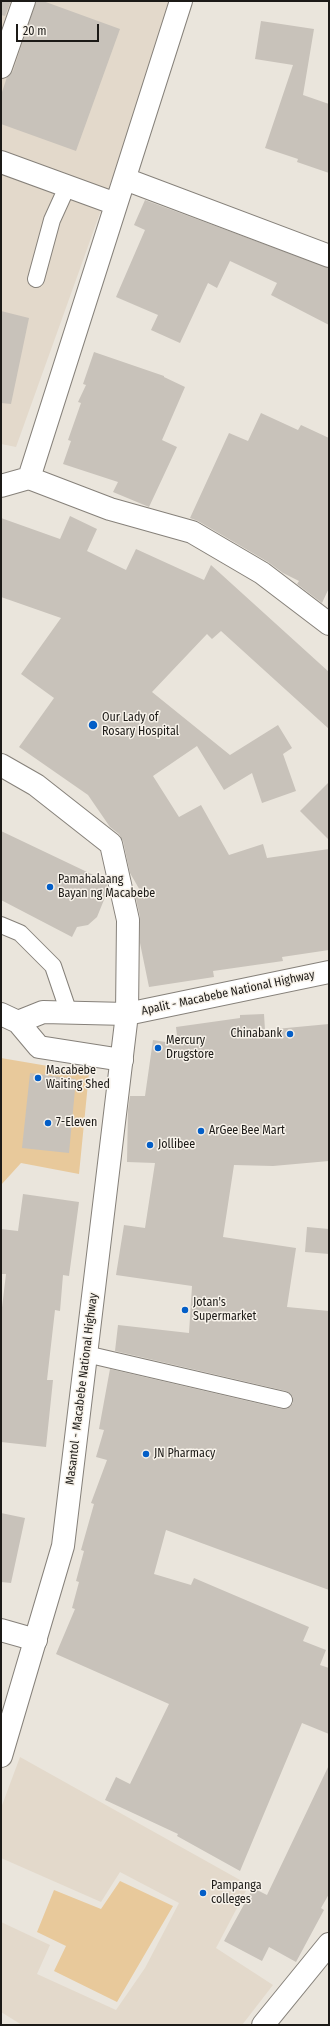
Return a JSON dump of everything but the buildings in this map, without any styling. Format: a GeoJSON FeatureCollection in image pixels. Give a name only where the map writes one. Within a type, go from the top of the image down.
{"type":"FeatureCollection","features":[{"type":"Feature","properties":{"kind":"street"},"geometry":{"type":"LineString","coordinates":[[1,67],[24,1]]}},
{"type":"Feature","properties":{"kind":"street"},"geometry":{"type":"LineString","coordinates":[[29,478],[181,1]]}},
{"type":"Feature","properties":{"kind":"street"},"geometry":{"type":"LineString","coordinates":[[1,162],[116,204]]}},
{"type":"Feature","properties":{"kind":"street"},"geometry":{"type":"LineString","coordinates":[[125,179],[329,256]]}},
{"type":"Feature","properties":{"kind":"street"},"geometry":{"type":"LineString","coordinates":[[1,486],[29,478],[110,509],[192,532],[262,573],[329,624]]}},
{"type":"Feature","properties":{"kind":"street","name":"Masantol - Macabebe National Highway"},"geometry":{"type":"LineString","coordinates":[[1,766],[36,785],[111,844],[128,920],[127,1014],[62,1546],[36,1640],[1,1756]]}},
{"type":"Feature","properties":{"kind":"street","name":"Apalit - Macabebe National Highway"},"geometry":{"type":"LineString","coordinates":[[9,1018],[43,1012],[127,1014],[329,972]]}},
{"type":"Feature","properties":{"kind":"street"},"geometry":{"type":"LineString","coordinates":[[9,1018],[39,1047],[122,1060]]}},
{"type":"Feature","properties":{"kind":"street"},"geometry":{"type":"LineString","coordinates":[[1,1630],[36,1640]]}},
{"type":"Feature","properties":{"kind":"street"},"geometry":{"type":"LineString","coordinates":[[263,2025],[329,1944]]}},
{"type":"Feature","properties":{"kind":"lane"},"geometry":{"type":"LineString","coordinates":[[36,279],[52,220],[67,187]]}},
{"type":"Feature","properties":{"kind":"lane"},"geometry":{"type":"LineString","coordinates":[[1,925],[20,933],[52,966],[68,1013]]}},
{"type":"Feature","properties":{"kind":"lane"},"geometry":{"type":"LineString","coordinates":[[86,1354],[284,1400]]}},
{"type":"Feature","properties":{"kind":"shaded area"},"geometry":{"type":"Polygon","coordinates":[[[1,1],[176,1],[16,447],[1,444],[1,1]]]}},
{"type":"Feature","properties":{"kind":"shaded area"},"geometry":{"type":"Polygon","coordinates":[[[1,1058],[89,1073],[79,1174],[21,1163],[1,1185],[1,1058]]]}},
{"type":"Feature","properties":{"kind":"shaded area","name":"Pampanga colleges"},"geometry":{"type":"Polygon","coordinates":[[[20,1757],[249,1885],[216,1948],[273,1985],[242,2025],[22,2025],[1,2012],[1,1922],[50,1945],[37,1974],[116,2010],[145,1968],[179,1903],[120,1872],[101,1902],[1,1858],[1,1808],[20,1757]]]}},
{"type":"Feature","properties":{"kind":"shaded area"},"geometry":{"type":"Polygon","coordinates":[[[120,1881],[173,1906],[117,2002],[54,1971],[66,1946],[37,1932],[54,1890],[101,1909],[120,1881]]]}},
{"type":"Feature","properties":{"kind":"place","name":"Our Lady of Rosary Hospital"},"geometry":{"type":"Point","coordinates":[93,725]}},
{"type":"Feature","properties":{"kind":"place","name":"Pamahalaang Bayan ng Macabebe"},"geometry":{"type":"Point","coordinates":[50,887]}},
{"type":"Feature","properties":{"kind":"place","name":"Chinabank"},"geometry":{"type":"Point","coordinates":[290,1034]}},
{"type":"Feature","properties":{"kind":"place","name":"Mercury Drugstore"},"geometry":{"type":"Point","coordinates":[158,1048]}},
{"type":"Feature","properties":{"kind":"place","name":"Macabebe Waiting Shed"},"geometry":{"type":"Point","coordinates":[38,1078]}},
{"type":"Feature","properties":{"kind":"place","name":"7-Eleven"},"geometry":{"type":"Point","coordinates":[48,1123]}},
{"type":"Feature","properties":{"kind":"place","name":"ArGee Bee Mart"},"geometry":{"type":"Point","coordinates":[201,1131]}},
{"type":"Feature","properties":{"kind":"place","name":"Jollibee"},"geometry":{"type":"Point","coordinates":[150,1145]}},
{"type":"Feature","properties":{"kind":"place","name":"Jotan's Supermarket"},"geometry":{"type":"Point","coordinates":[185,1310]}},
{"type":"Feature","properties":{"kind":"place","name":"JN Pharmacy"},"geometry":{"type":"Point","coordinates":[146,1454]}},
{"type":"Feature","properties":{"kind":"place","name":"Pampanga colleges"},"geometry":{"type":"Point","coordinates":[203,1893]}}]}
